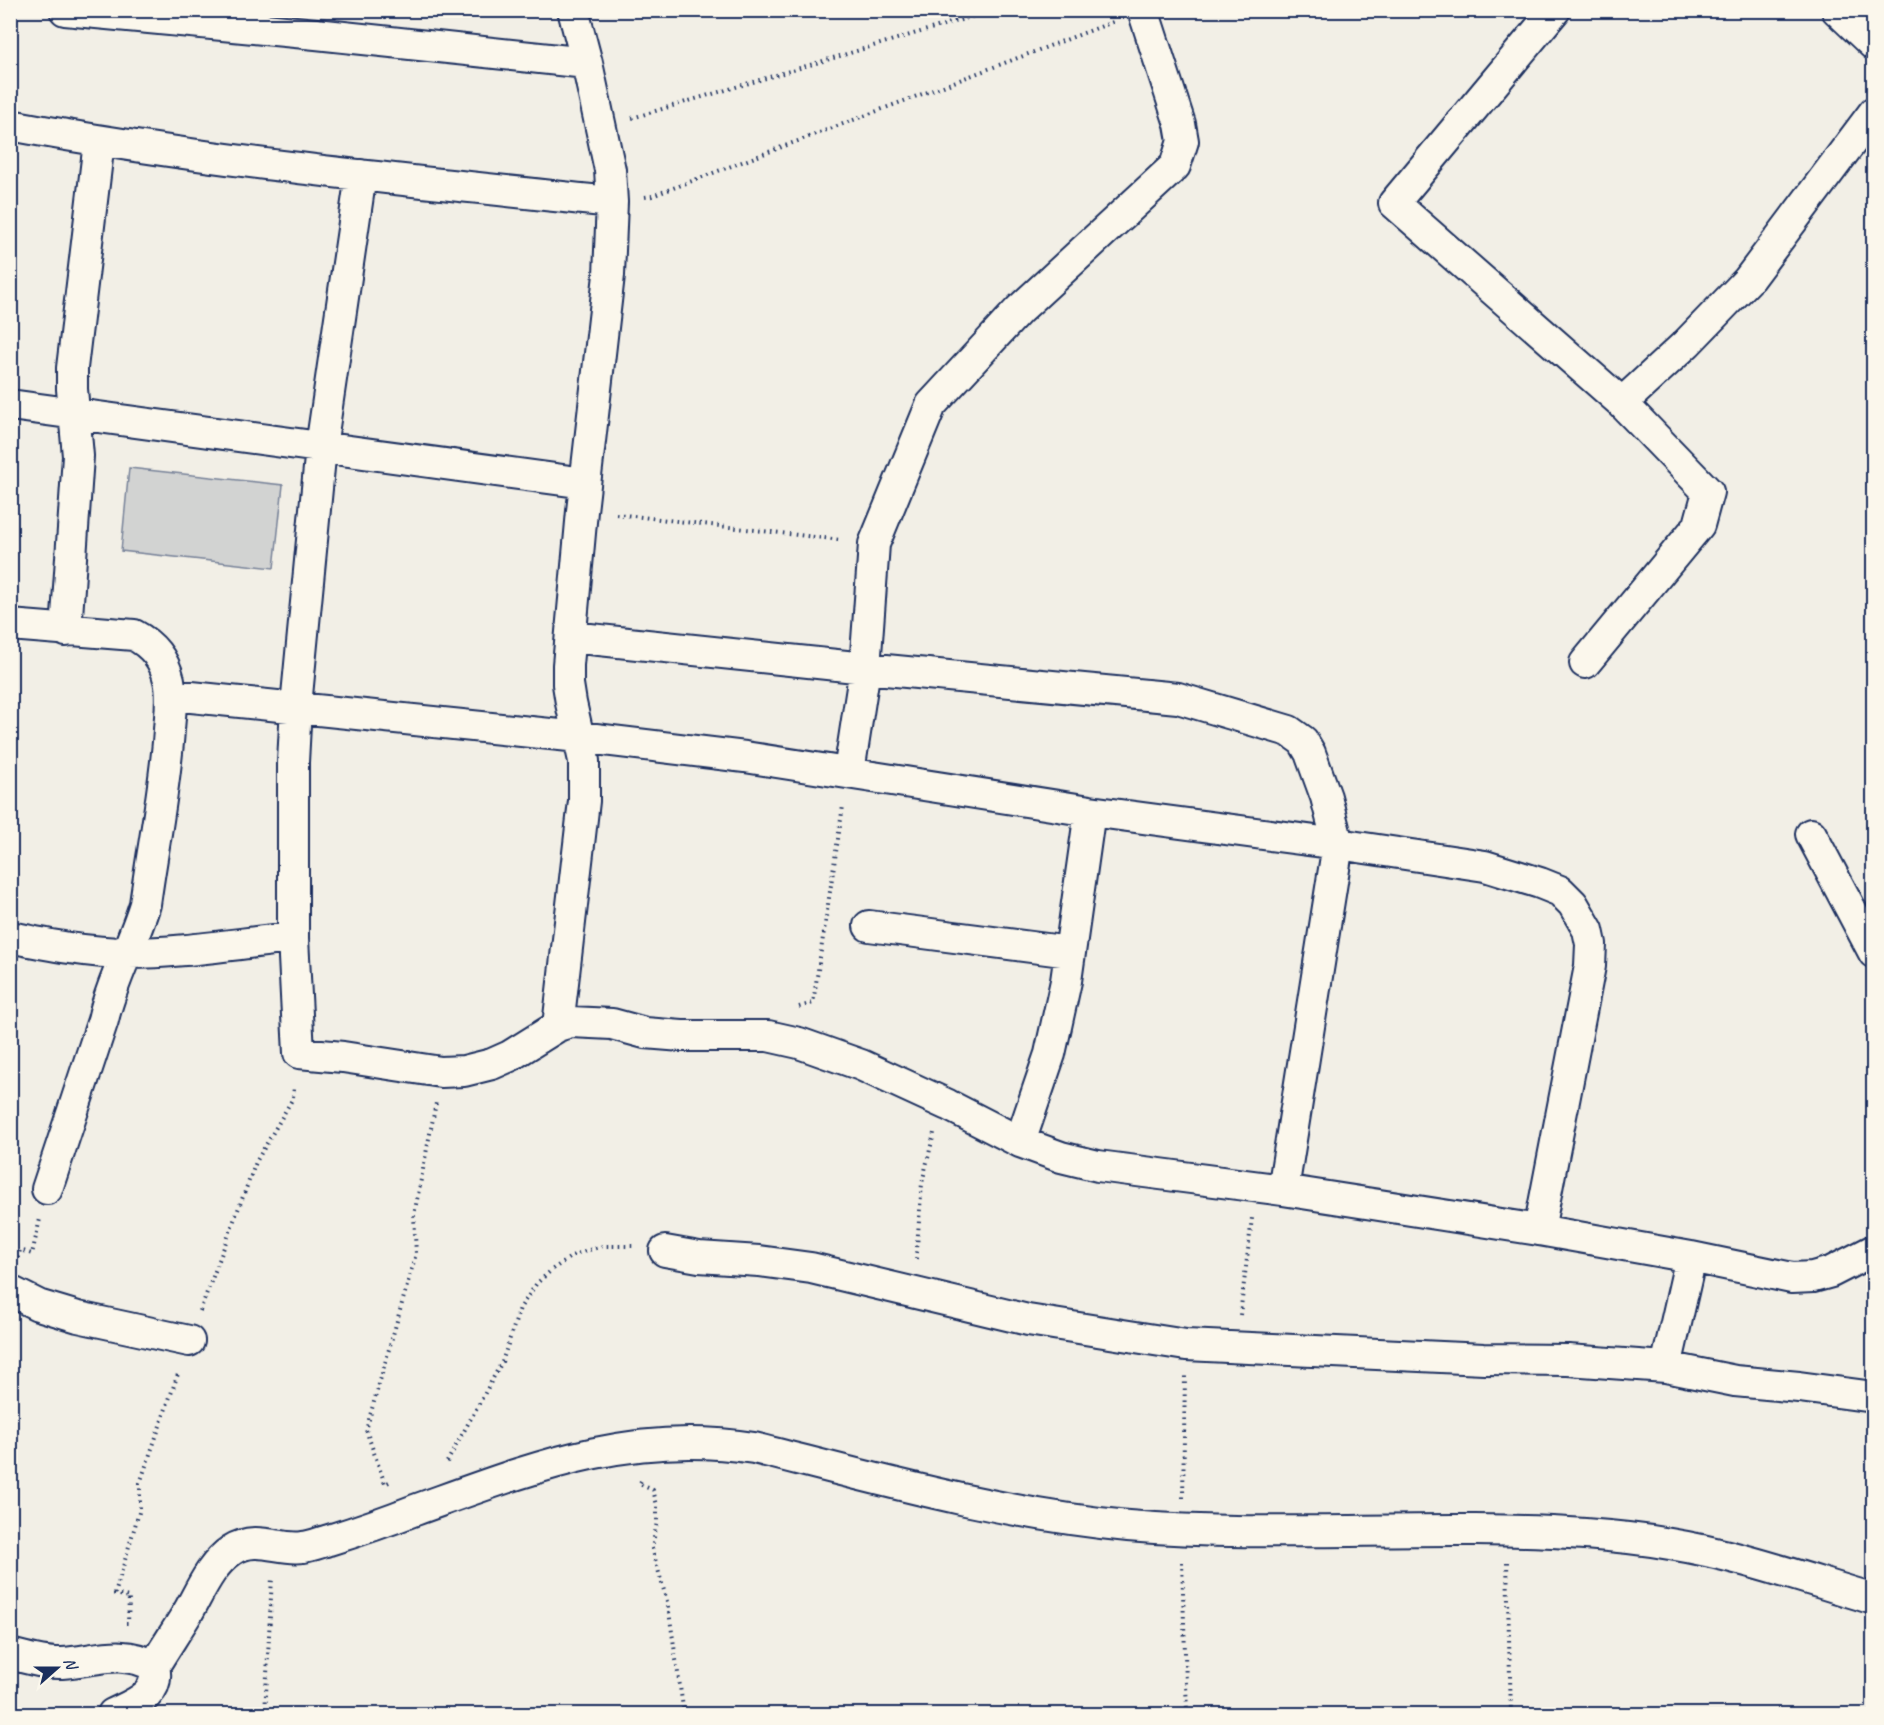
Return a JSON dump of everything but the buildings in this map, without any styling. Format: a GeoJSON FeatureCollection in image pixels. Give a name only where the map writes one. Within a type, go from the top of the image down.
{"type":"FeatureCollection","features":[{"type":"Feature","properties":{"kind":"street"},"geometry":{"type":"LineString","coordinates":[[65,10],[587,63]]}},
{"type":"Feature","properties":{"kind":"street"},"geometry":{"type":"LineString","coordinates":[[558,1026],[584,801],[584,761],[568,684],[571,637],[585,483],[609,275],[612,202],[610,170],[573,10]]}},
{"type":"Feature","properties":{"kind":"street"},"geometry":{"type":"LineString","coordinates":[[849,772],[865,668],[874,543],[931,405],[1019,310],[1175,166],[1183,141],[1180,124],[1143,10]]}},
{"type":"Feature","properties":{"kind":"street"},"geometry":{"type":"LineString","coordinates":[[1555,10],[1394,203],[1622,403],[1708,492],[1700,525],[1585,663]]}},
{"type":"Feature","properties":{"kind":"street"},"geometry":{"type":"LineString","coordinates":[[1837,10],[1874,45]]}},
{"type":"Feature","properties":{"kind":"street"},"geometry":{"type":"LineString","coordinates":[[1622,403],[1687,343],[1748,280],[1874,112]]}},
{"type":"Feature","properties":{"kind":"street"},"geometry":{"type":"LineString","coordinates":[[10,125],[99,142],[361,175],[612,202]]}},
{"type":"Feature","properties":{"kind":"street"},"geometry":{"type":"LineString","coordinates":[[66,631],[78,456],[72,368],[99,142]]}},
{"type":"Feature","properties":{"kind":"street"},"geometry":{"type":"LineString","coordinates":[[361,175],[321,447],[296,706],[293,762],[293,938],[299,1053],[441,1072],[464,1071],[492,1064],[510,1056],[558,1026],[571,1022],[612,1024],[645,1033],[682,1036],[768,1036],[799,1043],[861,1065],[948,1105],[1020,1142],[1061,1158],[1098,1166],[1283,1190],[1539,1230],[1691,1257],[1792,1278],[1813,1277],[1831,1272],[1874,1250]]}},
{"type":"Feature","properties":{"kind":"street"},"geometry":{"type":"LineString","coordinates":[[10,405],[585,483]]}},
{"type":"Feature","properties":{"kind":"street"},"geometry":{"type":"LineString","coordinates":[[10,625],[134,635],[148,642],[157,652],[169,678],[172,695],[167,757],[145,904],[109,993],[103,1020],[47,1189]]}},
{"type":"Feature","properties":{"kind":"street"},"geometry":{"type":"LineString","coordinates":[[571,637],[1178,698],[1289,731],[1303,741],[1310,753],[1326,797],[1338,844],[1283,1190]]}},
{"type":"Feature","properties":{"kind":"street"},"geometry":{"type":"LineString","coordinates":[[172,695],[296,706],[745,757],[1090,810],[1485,866],[1540,883],[1560,891],[1574,904],[1588,930],[1591,944],[1590,966],[1539,1230]]}},
{"type":"Feature","properties":{"kind":"street"},"geometry":{"type":"LineString","coordinates":[[1020,1142],[1050,1054],[1070,952],[1090,810]]}},
{"type":"Feature","properties":{"kind":"street"},"geometry":{"type":"LineString","coordinates":[[1811,834],[1874,953]]}},
{"type":"Feature","properties":{"kind":"street"},"geometry":{"type":"LineString","coordinates":[[869,926],[1070,952]]}},
{"type":"Feature","properties":{"kind":"street"},"geometry":{"type":"LineString","coordinates":[[10,938],[86,950],[127,953],[168,952],[293,938]]}},
{"type":"Feature","properties":{"kind":"street"},"geometry":{"type":"LineString","coordinates":[[665,1251],[699,1257],[759,1261],[811,1268],[1028,1320],[1186,1345],[1484,1359],[1568,1360],[1666,1367],[1735,1381],[1874,1397]]}},
{"type":"Feature","properties":{"kind":"street"},"geometry":{"type":"LineString","coordinates":[[1666,1367],[1691,1257]]}},
{"type":"Feature","properties":{"kind":"street"},"geometry":{"type":"LineString","coordinates":[[10,1291],[38,1305],[78,1317],[189,1341]]}},
{"type":"Feature","properties":{"kind":"street"},"geometry":{"type":"LineString","coordinates":[[113,1714],[146,1696],[154,1688],[156,1675],[154,1666],[208,1576],[220,1560],[233,1549],[253,1543],[302,1548],[550,1463],[620,1447],[666,1442],[728,1443],[1006,1510],[1129,1526],[1222,1530],[1506,1530],[1585,1534],[1670,1544],[1756,1564],[1874,1599]]}},
{"type":"Feature","properties":{"kind":"street"},"geometry":{"type":"LineString","coordinates":[[10,1654],[59,1664],[126,1655],[142,1659],[154,1666]]}},
{"type":"Feature","properties":{"kind":"path"},"geometry":{"type":"LineString","coordinates":[[625,120],[994,10]]}},
{"type":"Feature","properties":{"kind":"path"},"geometry":{"type":"LineString","coordinates":[[652,195],[1109,23]]}},
{"type":"Feature","properties":{"kind":"path"},"geometry":{"type":"LineString","coordinates":[[607,513],[847,540]]}},
{"type":"Feature","properties":{"kind":"path"},"geometry":{"type":"LineString","coordinates":[[813,1003],[849,772]]}},
{"type":"Feature","properties":{"kind":"path"},"geometry":{"type":"LineString","coordinates":[[903,1290],[915,1262],[922,1183],[928,1155],[935,1130],[948,1105]]}},
{"type":"Feature","properties":{"kind":"path"},"geometry":{"type":"LineString","coordinates":[[394,1480],[385,1484],[366,1430],[416,1254],[414,1215],[435,1107]]}},
{"type":"Feature","properties":{"kind":"path"},"geometry":{"type":"LineString","coordinates":[[17,1260],[20,1250],[32,1254],[47,1189]]}},
{"type":"Feature","properties":{"kind":"path"},"geometry":{"type":"LineString","coordinates":[[1239,1325],[1254,1208]]}},
{"type":"Feature","properties":{"kind":"path"},"geometry":{"type":"LineString","coordinates":[[445,1464],[502,1362],[520,1308],[537,1283],[575,1254],[603,1246],[628,1245],[665,1251]]}},
{"type":"Feature","properties":{"kind":"path"},"geometry":{"type":"LineString","coordinates":[[1182,1510],[1185,1367]]}},
{"type":"Feature","properties":{"kind":"path"},"geometry":{"type":"LineString","coordinates":[[666,1442],[656,1462],[639,1484],[653,1490],[657,1505],[657,1522],[652,1548],[668,1605],[684,1714]]}},
{"type":"Feature","properties":{"kind":"path"},"geometry":{"type":"LineString","coordinates":[[1506,1530],[1511,1714]]}},
{"type":"Feature","properties":{"kind":"path"},"geometry":{"type":"LineString","coordinates":[[265,1714],[273,1544]]}},
{"type":"Feature","properties":{"kind":"path"},"geometry":{"type":"LineString","coordinates":[[1181,1557],[1187,1714]]}},
{"type":"Feature","properties":{"kind":"shaded area"},"geometry":{"type":"Polygon","coordinates":[[[129,468],[283,485],[274,568],[121,551],[129,468]]]}}]}
